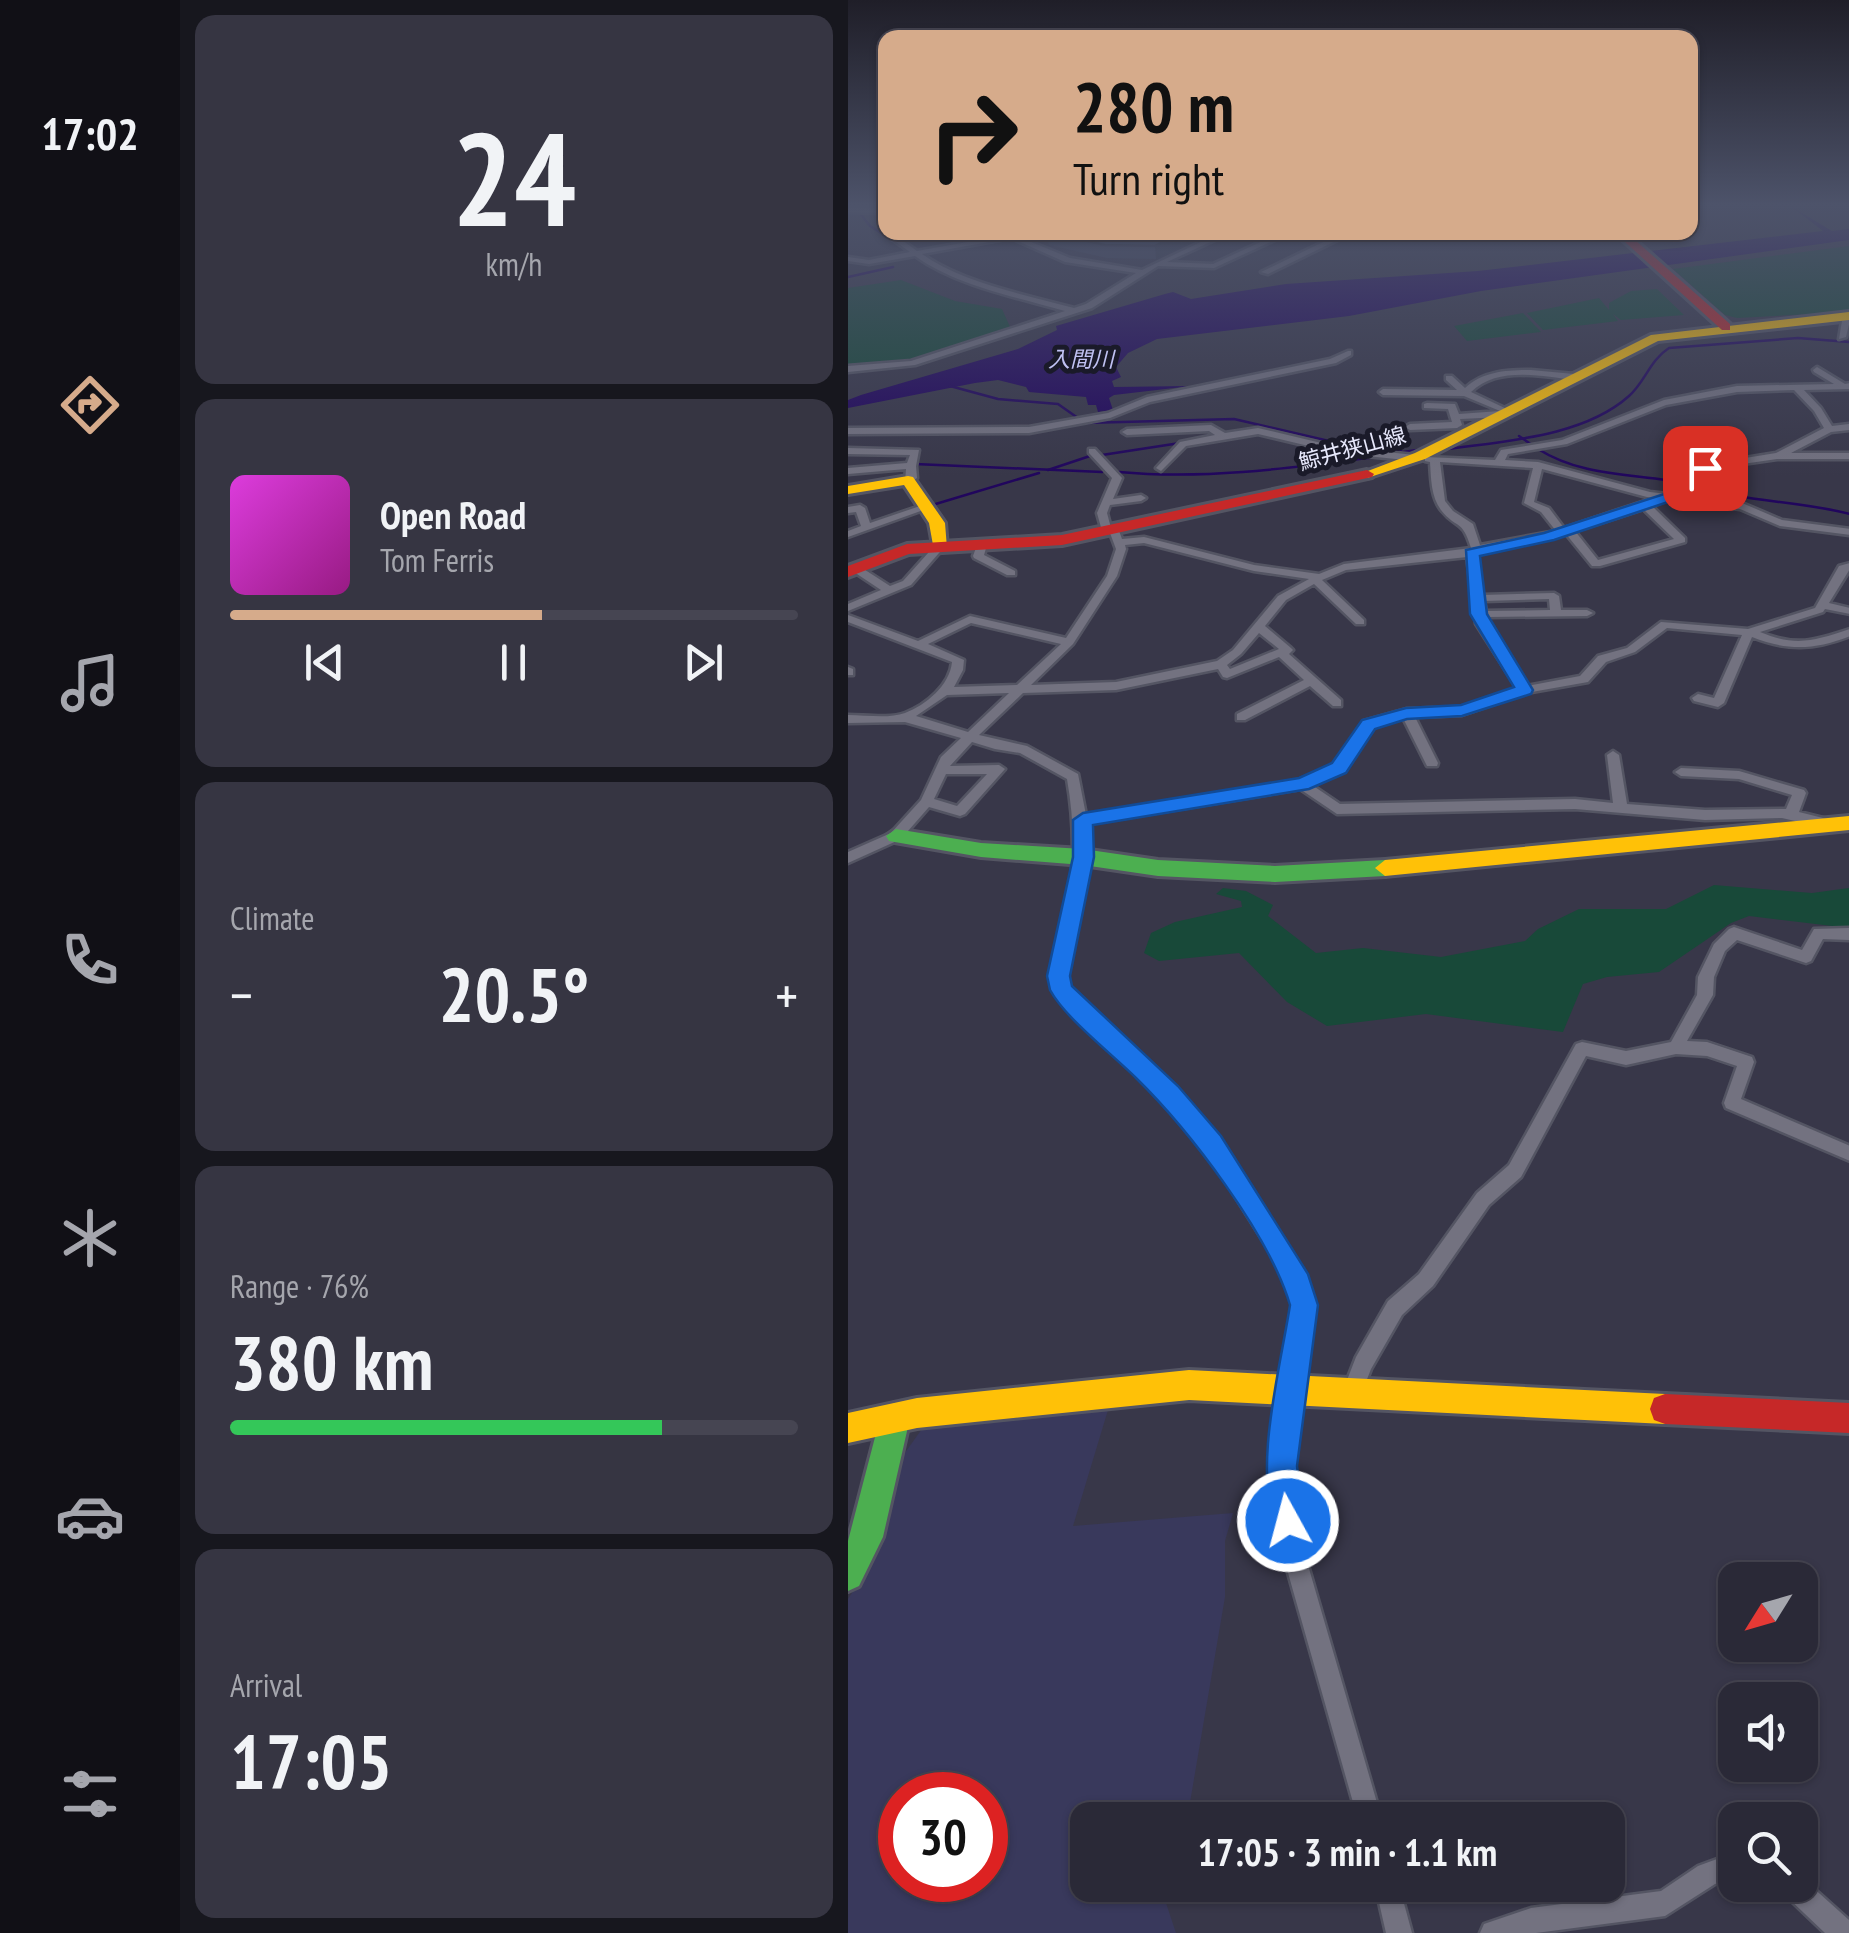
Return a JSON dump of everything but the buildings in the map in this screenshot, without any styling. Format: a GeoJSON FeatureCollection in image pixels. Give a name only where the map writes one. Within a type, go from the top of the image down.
{"type":"FeatureCollection","features":[{"type":"Feature","properties":{"kind":"main road"},"geometry":{"type":"LineString","coordinates":[[1687,295],[1726,327]]}},
{"type":"Feature","properties":{"kind":"main road","name":"鯨井狭山線"},"geometry":{"type":"LineString","coordinates":[[852,570],[892,553],[941,545],[1114,534],[1359,476],[1423,459],[1504,412],[1655,338],[1726,327],[1843,322]]}},
{"type":"Feature","properties":{"kind":"main road"},"geometry":{"type":"LineString","coordinates":[[848,490],[910,473],[924,508],[941,529],[941,545]]}},
{"type":"Feature","properties":{"kind":"main road"},"geometry":{"type":"LineString","coordinates":[[896,836],[982,850],[1221,873],[1337,872],[1842,824]]}},
{"type":"Feature","properties":{"kind":"main road"},"geometry":{"type":"LineString","coordinates":[[848,1428],[895,1418],[1189,1385],[1850,1418]]}},
{"type":"Feature","properties":{"kind":"main road"},"geometry":{"type":"LineString","coordinates":[[848,1575],[867,1537],[895,1418]]}},
{"type":"Feature","properties":{"kind":"street"},"geometry":{"type":"LineString","coordinates":[[1013,295],[1074,311]]}},
{"type":"Feature","properties":{"kind":"street"},"geometry":{"type":"LineString","coordinates":[[848,369],[899,366],[1074,311],[1102,295]]}},
{"type":"Feature","properties":{"kind":"street"},"geometry":{"type":"LineString","coordinates":[[848,430],[1004,432],[1084,420],[1146,400],[1332,361],[1348,353]]}},
{"type":"Feature","properties":{"kind":"street"},"geometry":{"type":"LineString","coordinates":[[1816,370],[1847,386]]}},
{"type":"Feature","properties":{"kind":"street"},"geometry":{"type":"LineString","coordinates":[[1466,393],[1472,383],[1516,373],[1574,377]]}},
{"type":"Feature","properties":{"kind":"street"},"geometry":{"type":"LineString","coordinates":[[1449,378],[1466,393],[1504,412]]}},
{"type":"Feature","properties":{"kind":"street"},"geometry":{"type":"LineString","coordinates":[[1498,464],[1504,452],[1564,442],[1664,402],[1736,389],[1847,386]]}},
{"type":"Feature","properties":{"kind":"street"},"geometry":{"type":"LineString","coordinates":[[1798,389],[1829,429]]}},
{"type":"Feature","properties":{"kind":"street"},"geometry":{"type":"LineString","coordinates":[[1383,392],[1466,393]]}},
{"type":"Feature","properties":{"kind":"street"},"geometry":{"type":"LineString","coordinates":[[1410,427],[1456,425],[1452,406],[1427,406]]}},
{"type":"Feature","properties":{"kind":"street"},"geometry":{"type":"LineString","coordinates":[[1455,416],[1504,412]]}},
{"type":"Feature","properties":{"kind":"street"},"geometry":{"type":"LineString","coordinates":[[1778,456],[1829,429],[1850,427]]}},
{"type":"Feature","properties":{"kind":"street"},"geometry":{"type":"LineString","coordinates":[[1127,432],[1211,428],[1223,436]]}},
{"type":"Feature","properties":{"kind":"street"},"geometry":{"type":"LineString","coordinates":[[1162,468],[1183,444],[1258,431],[1338,450],[1538,465],[1672,499],[1742,506],[1780,522],[1850,532]]}},
{"type":"Feature","properties":{"kind":"street"},"geometry":{"type":"LineString","coordinates":[[848,451],[916,452],[910,473],[848,471]]}},
{"type":"Feature","properties":{"kind":"street"},"geometry":{"type":"LineString","coordinates":[[848,858],[896,836],[926,802],[946,760],[1027,686],[1068,642],[1106,591],[1121,552],[1102,513],[1117,478],[1092,451]]}},
{"type":"Feature","properties":{"kind":"street"},"geometry":{"type":"LineString","coordinates":[[905,718],[948,690],[1116,686],[1221,664],[1251,639],[1282,598],[1344,567],[1474,551],[1565,531],[1672,499],[1692,489],[1699,471],[1705,468],[1778,456],[1850,456]]}},
{"type":"Feature","properties":{"kind":"street"},"geometry":{"type":"LineString","coordinates":[[1423,459],[1447,514],[1470,526],[1480,598],[1478,614],[1524,690]]}},
{"type":"Feature","properties":{"kind":"street"},"geometry":{"type":"LineString","coordinates":[[1538,465],[1530,503],[1546,510],[1596,564],[1681,540],[1646,506]]}},
{"type":"Feature","properties":{"kind":"street"},"geometry":{"type":"LineString","coordinates":[[1105,503],[1141,498]]}},
{"type":"Feature","properties":{"kind":"street"},"geometry":{"type":"LineString","coordinates":[[848,510],[860,508],[868,528]]}},
{"type":"Feature","properties":{"kind":"street"},"geometry":{"type":"LineString","coordinates":[[848,534],[924,508]]}},
{"type":"Feature","properties":{"kind":"street"},"geometry":{"type":"LineString","coordinates":[[1114,534],[1254,568],[1318,578],[1360,622]]}},
{"type":"Feature","properties":{"kind":"street"},"geometry":{"type":"LineString","coordinates":[[848,608],[914,578],[941,545]]}},
{"type":"Feature","properties":{"kind":"street"},"geometry":{"type":"LineString","coordinates":[[982,545],[978,556],[1011,573]]}},
{"type":"Feature","properties":{"kind":"street"},"geometry":{"type":"LineString","coordinates":[[1824,605],[1844,566],[1850,566]]}},
{"type":"Feature","properties":{"kind":"street"},"geometry":{"type":"LineString","coordinates":[[852,570],[890,591]]}},
{"type":"Feature","properties":{"kind":"street"},"geometry":{"type":"LineString","coordinates":[[1480,598],[1554,596],[1556,614]]}},
{"type":"Feature","properties":{"kind":"street"},"geometry":{"type":"LineString","coordinates":[[1698,698],[1718,702],[1749,632],[1824,605],[1850,611]]}},
{"type":"Feature","properties":{"kind":"street"},"geometry":{"type":"LineString","coordinates":[[1478,614],[1587,613]]}},
{"type":"Feature","properties":{"kind":"street"},"geometry":{"type":"LineString","coordinates":[[848,618],[958,660],[948,690]]}},
{"type":"Feature","properties":{"kind":"street"},"geometry":{"type":"LineString","coordinates":[[920,644],[970,619],[1068,642]]}},
{"type":"Feature","properties":{"kind":"street"},"geometry":{"type":"LineString","coordinates":[[1083,820],[1302,784],[1339,768],[1368,724],[1406,714],[1462,710],[1524,690],[1584,680],[1602,659],[1631,650],[1665,624],[1749,632],[1793,646],[1818,646],[1850,632]]}},
{"type":"Feature","properties":{"kind":"street"},"geometry":{"type":"LineString","coordinates":[[1221,664],[1226,674],[1287,650],[1258,626]]}},
{"type":"Feature","properties":{"kind":"street"},"geometry":{"type":"LineString","coordinates":[[1281,653],[1337,703]]}},
{"type":"Feature","properties":{"kind":"street"},"geometry":{"type":"LineString","coordinates":[[1241,716],[1312,680]]}},
{"type":"Feature","properties":{"kind":"street"},"geometry":{"type":"LineString","coordinates":[[1406,714],[1432,764]]}},
{"type":"Feature","properties":{"kind":"street"},"geometry":{"type":"LineString","coordinates":[[850,721],[905,718],[1023,750],[1073,777],[1083,820],[1083,857],[1059,976],[1062,990],[1169,1094],[1212,1144],[1294,1274],[1304,1305],[1282,1466],[1292,1548],[1365,1802]]}},
{"type":"Feature","properties":{"kind":"street"},"geometry":{"type":"LineString","coordinates":[[1613,755],[1621,809]]}},
{"type":"Feature","properties":{"kind":"street"},"geometry":{"type":"LineString","coordinates":[[926,802],[960,811],[999,769],[943,770]]}},
{"type":"Feature","properties":{"kind":"street"},"geometry":{"type":"LineString","coordinates":[[1681,772],[1739,775],[1799,793],[1791,815]]}},
{"type":"Feature","properties":{"kind":"street"},"geometry":{"type":"LineString","coordinates":[[1302,784],[1337,809],[1575,804],[1705,815],[1791,815],[1842,824]]}},
{"type":"Feature","properties":{"kind":"street"},"geometry":{"type":"LineString","coordinates":[[1676,1047],[1705,994],[1706,977],[1719,948],[1734,933],[1806,957],[1819,933],[1850,934]]}},
{"type":"Feature","properties":{"kind":"street"},"geometry":{"type":"LineString","coordinates":[[1352,1393],[1363,1364],[1396,1308],[1426,1280],[1482,1199],[1515,1170],[1582,1049],[1626,1058],[1676,1047],[1708,1050],[1746,1062],[1732,1103],[1850,1154]]}},
{"type":"Feature","properties":{"kind":"street"},"geometry":{"type":"LineString","coordinates":[[1493,1933],[1531,1922],[1664,1903],[1718,1871]]}},
{"type":"Feature","properties":{"kind":"street"},"geometry":{"type":"LineString","coordinates":[[1391,1902],[1399,1933]]}},
{"type":"Feature","properties":{"kind":"street"},"geometry":{"type":"LineString","coordinates":[[1811,1902],[1844,1933]]}},
{"type":"Feature","properties":{"kind":"shaded area"},"geometry":{"type":"Polygon","coordinates":[[[1108,1410],[1073,1526],[1233,1513],[1225,1541],[1225,1597],[1190,1802],[1070,1802],[1070,1902],[1166,1902],[1176,1933],[848,1933],[848,1599],[868,1568],[894,1494],[899,1461],[927,1422],[1108,1410]]]}},
{"type":"Feature","properties":{"kind":"green space"},"geometry":{"type":"Polygon","coordinates":[[[848,295],[940,295],[1002,309],[1011,329],[904,361],[848,364],[848,295]]]}},
{"type":"Feature","properties":{"kind":"green space"},"geometry":{"type":"Polygon","coordinates":[[[1623,295],[1663,295],[1684,315],[1621,320],[1613,314],[1618,321],[1543,330],[1527,313],[1599,298],[1609,310],[1609,303],[1623,295]]]}},
{"type":"Feature","properties":{"kind":"green space"},"geometry":{"type":"Polygon","coordinates":[[[1703,295],[1849,295],[1849,312],[1737,318],[1725,315],[1703,295]]]}},
{"type":"Feature","properties":{"kind":"green space"},"geometry":{"type":"Polygon","coordinates":[[[1523,313],[1541,332],[1467,341],[1454,326],[1523,313]]]}},
{"type":"Feature","properties":{"kind":"green space"},"geometry":{"type":"Polygon","coordinates":[[[1714,885],[1812,893],[1849,888],[1849,928],[1749,916],[1731,923],[1659,972],[1607,977],[1583,984],[1563,1032],[1426,1014],[1327,1026],[1287,1002],[1239,953],[1159,961],[1144,953],[1151,933],[1175,922],[1242,907],[1241,901],[1216,894],[1223,888],[1246,891],[1273,905],[1268,916],[1316,953],[1363,948],[1441,957],[1525,941],[1538,929],[1579,909],[1666,909],[1714,885]]]}},
{"type":"Feature","properties":{"kind":"water","name":"入間川"},"geometry":{"type":"Polygon","coordinates":[[[1162,295],[1191,299],[1215,295],[1459,295],[1349,316],[1157,339],[1128,353],[1116,367],[1121,377],[1112,381],[1114,387],[1191,386],[1114,395],[1109,398],[1113,410],[1098,412],[1096,405],[1088,405],[1086,397],[1029,392],[1026,387],[998,380],[848,408],[848,400],[861,395],[1018,349],[1057,330],[1056,326],[1162,295]]]}},
{"type":"Feature","properties":{"kind":"waterway"},"geometry":{"type":"LineString","coordinates":[[1522,438],[1565,429],[1610,410],[1629,396],[1669,348],[1798,338],[1850,342]]}},
{"type":"Feature","properties":{"kind":"waterway"},"geometry":{"type":"LineString","coordinates":[[950,386],[998,399],[1058,404],[1085,423],[1234,419],[1329,441],[1401,451]]}},
{"type":"Feature","properties":{"kind":"waterway"},"geometry":{"type":"LineString","coordinates":[[1220,433],[1248,430]]}},
{"type":"Feature","properties":{"kind":"waterway"},"geometry":{"type":"LineString","coordinates":[[1189,440],[1219,433]]}},
{"type":"Feature","properties":{"kind":"waterway"},"geometry":{"type":"LineString","coordinates":[[1519,436],[1522,438]]}},
{"type":"Feature","properties":{"kind":"waterway"},"geometry":{"type":"LineString","coordinates":[[1441,450],[1522,438]]}},
{"type":"Feature","properties":{"kind":"waterway"},"geometry":{"type":"LineString","coordinates":[[1522,438],[1535,447]]}},
{"type":"Feature","properties":{"kind":"waterway"},"geometry":{"type":"LineString","coordinates":[[1102,455],[1180,443]]}},
{"type":"Feature","properties":{"kind":"waterway"},"geometry":{"type":"LineString","coordinates":[[1389,454],[1424,449]]}},
{"type":"Feature","properties":{"kind":"waterway"},"geometry":{"type":"LineString","coordinates":[[1538,449],[1592,470],[1689,484]]}},
{"type":"Feature","properties":{"kind":"waterway"},"geometry":{"type":"LineString","coordinates":[[1049,470],[1090,456]]}},
{"type":"Feature","properties":{"kind":"waterway"},"geometry":{"type":"LineString","coordinates":[[1119,472],[1216,474],[1376,457]]}},
{"type":"Feature","properties":{"kind":"waterway"},"geometry":{"type":"LineString","coordinates":[[915,464],[1049,470]]}},
{"type":"Feature","properties":{"kind":"waterway"},"geometry":{"type":"LineString","coordinates":[[1049,470],[1102,472]]}},
{"type":"Feature","properties":{"kind":"waterway"},"geometry":{"type":"LineString","coordinates":[[929,506],[1039,473]]}},
{"type":"Feature","properties":{"kind":"waterway"},"geometry":{"type":"LineString","coordinates":[[1699,488],[1850,514]]}},
{"type":"Feature","properties":{"kind":"traffic: fast"},"geometry":{"type":"LineString","coordinates":[[896,836],[981,850],[1083,857],[1158,868],[1275,874],[1385,868]]}},
{"type":"Feature","properties":{"kind":"traffic: fast"},"geometry":{"type":"LineString","coordinates":[[848,1575],[867,1537],[895,1418]]}},
{"type":"Feature","properties":{"kind":"traffic: slow"},"geometry":{"type":"LineString","coordinates":[[1367,474],[1420,456],[1655,338],[1850,316]]}},
{"type":"Feature","properties":{"kind":"traffic: slow"},"geometry":{"type":"LineString","coordinates":[[848,490],[908,480],[937,523],[941,545]]}},
{"type":"Feature","properties":{"kind":"traffic: slow"},"geometry":{"type":"LineString","coordinates":[[1385,868],[1850,823]]}},
{"type":"Feature","properties":{"kind":"traffic: slow"},"geometry":{"type":"LineString","coordinates":[[848,1428],[917,1413],[1189,1385],[1665,1409]]}},
{"type":"Feature","properties":{"kind":"traffic: jam"},"geometry":{"type":"LineString","coordinates":[[1690,295],[1726,327]]}},
{"type":"Feature","properties":{"kind":"traffic: jam"},"geometry":{"type":"LineString","coordinates":[[848,572],[907,549],[1062,540],[1367,474]]}},
{"type":"Feature","properties":{"kind":"traffic: jam"},"geometry":{"type":"LineString","coordinates":[[1665,1409],[1850,1418]]}},
{"type":"Feature","properties":{"kind":"route"},"geometry":{"type":"LineString","coordinates":[[1288,1521],[1282,1466],[1304,1305],[1294,1274],[1212,1144],[1169,1094],[1062,990],[1059,976],[1083,857],[1083,820],[1302,784],[1339,768],[1368,724],[1406,714],[1462,710],[1524,690],[1478,614],[1480,598],[1472,572],[1472,553],[1476,549],[1548,537],[1618,512],[1686,494],[1699,471],[1705,468]]}}]}
